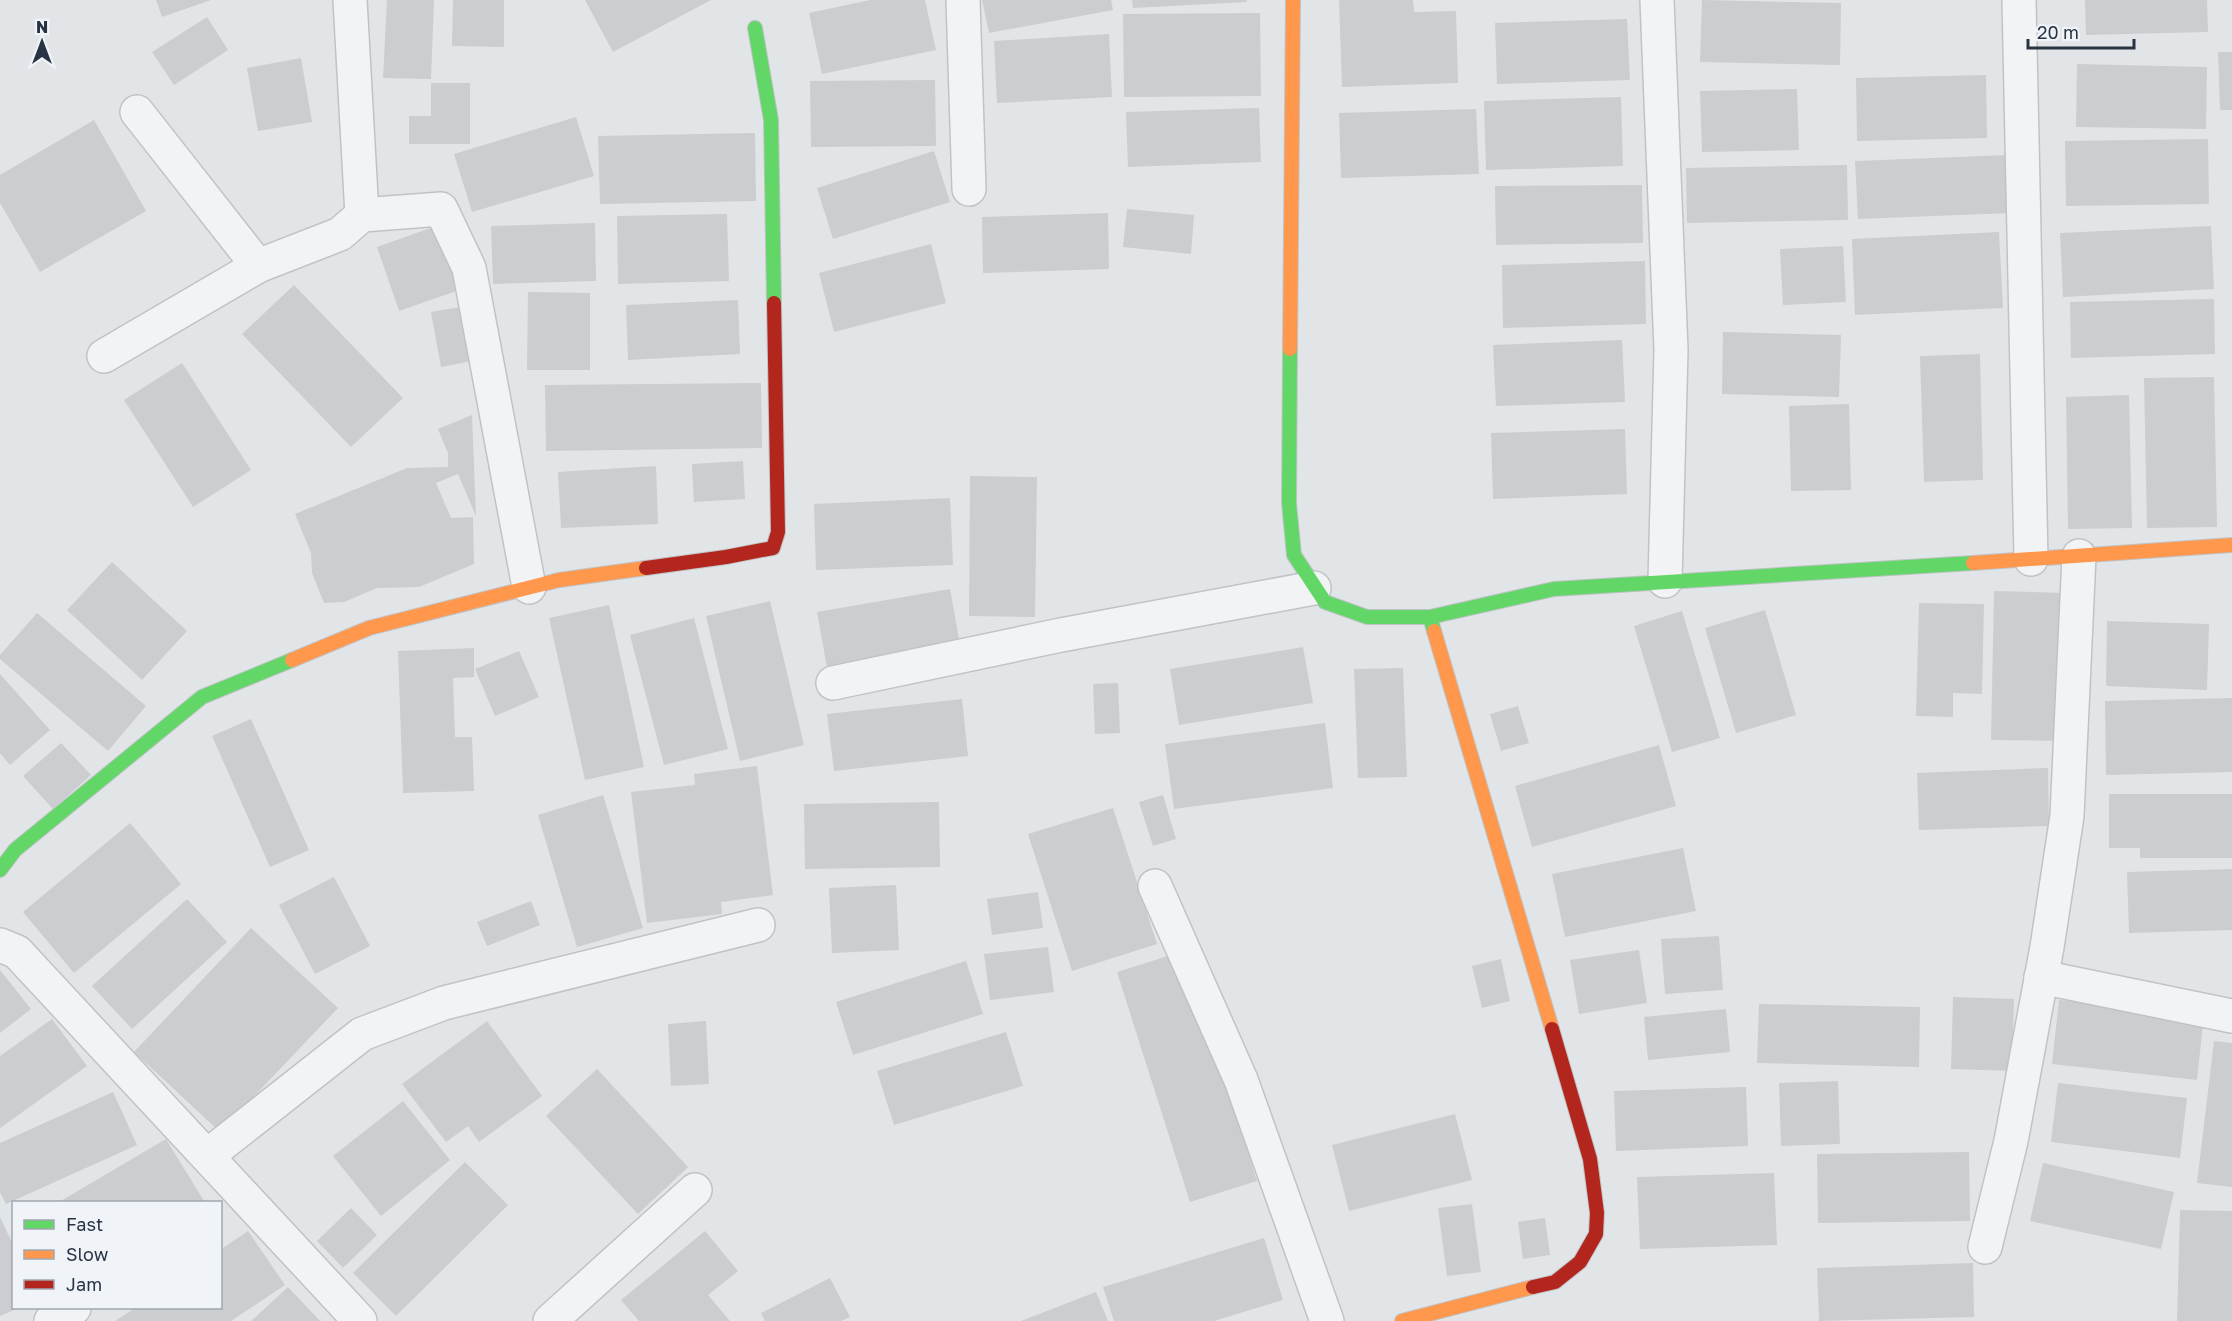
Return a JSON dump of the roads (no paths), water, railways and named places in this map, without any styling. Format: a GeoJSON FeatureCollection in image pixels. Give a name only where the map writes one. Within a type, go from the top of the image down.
{"type":"FeatureCollection","features":[{"type":"Feature","properties":{"kind":"street"},"geometry":{"type":"LineString","coordinates":[[350,0],[362,215]]}},
{"type":"Feature","properties":{"kind":"street"},"geometry":{"type":"LineString","coordinates":[[963,0],[969,189]]}},
{"type":"Feature","properties":{"kind":"street"},"geometry":{"type":"LineString","coordinates":[[1293,0],[1289,502],[1294,555],[1325,602],[1367,617],[1430,617],[1554,589],[2079,556],[2232,544]]}},
{"type":"Feature","properties":{"kind":"street"},"geometry":{"type":"LineString","coordinates":[[1658,0],[1671,350],[1665,581]]}},
{"type":"Feature","properties":{"kind":"street"},"geometry":{"type":"LineString","coordinates":[[2019,0],[2031,559]]}},
{"type":"Feature","properties":{"kind":"street"},"geometry":{"type":"LineString","coordinates":[[0,870],[15,850],[202,697],[369,628],[559,580],[726,557],[773,548],[778,532],[771,120],[755,28]]}},
{"type":"Feature","properties":{"kind":"street"},"geometry":{"type":"LineString","coordinates":[[137,112],[258,266]]}},
{"type":"Feature","properties":{"kind":"street"},"geometry":{"type":"LineString","coordinates":[[104,356],[258,266],[340,234],[362,215],[441,209],[469,268],[529,587]]}},
{"type":"Feature","properties":{"kind":"street"},"geometry":{"type":"LineString","coordinates":[[1985,1247],[2011,1141],[2067,816],[2079,556]]}},
{"type":"Feature","properties":{"kind":"street"},"geometry":{"type":"LineString","coordinates":[[832,683],[1061,635],[1314,588]]}},
{"type":"Feature","properties":{"kind":"street"},"geometry":{"type":"LineString","coordinates":[[1402,1321],[1555,1282],[1580,1262],[1596,1234],[1597,1213],[1590,1159],[1430,617]]}},
{"type":"Feature","properties":{"kind":"street"},"geometry":{"type":"LineString","coordinates":[[1155,886],[1241,1080],[1327,1321]]}},
{"type":"Feature","properties":{"kind":"street"},"geometry":{"type":"LineString","coordinates":[[207,1156],[362,1034],[444,1003],[758,925]]}},
{"type":"Feature","properties":{"kind":"street"},"geometry":{"type":"LineString","coordinates":[[0,945],[17,951],[207,1156],[230,1199],[360,1321]]}},
{"type":"Feature","properties":{"kind":"street"},"geometry":{"type":"LineString","coordinates":[[2041,977],[2232,1016]]}},
{"type":"Feature","properties":{"kind":"street"},"geometry":{"type":"LineString","coordinates":[[550,1321],[695,1190]]}},
{"type":"Feature","properties":{"kind":"street"},"geometry":{"type":"LineString","coordinates":[[51,1321],[72,1309]]}}]}
